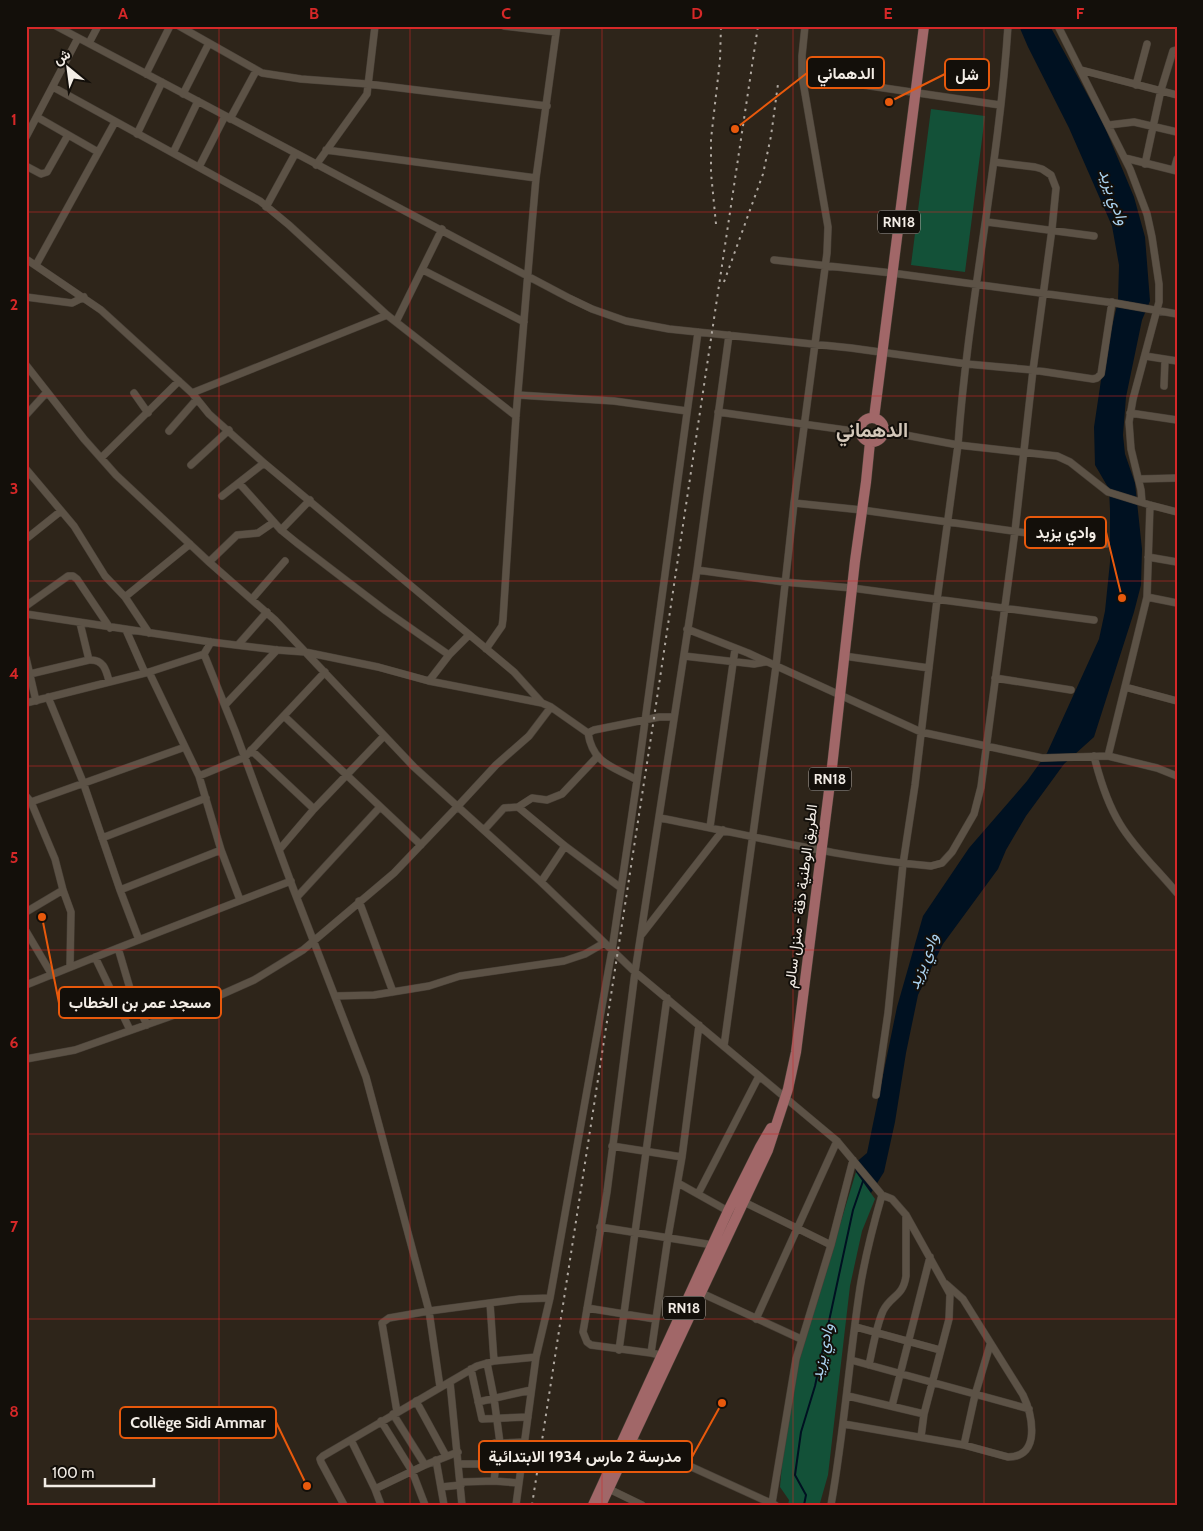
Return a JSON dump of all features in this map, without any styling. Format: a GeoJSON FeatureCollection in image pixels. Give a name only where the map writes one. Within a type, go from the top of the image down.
{"type":"FeatureCollection","features":[{"type":"Feature","properties":{"kind":"main road","name":"RN18"},"geometry":{"type":"LineString","coordinates":[[874,418],[924,26]]}},
{"type":"Feature","properties":{"kind":"main road"},"geometry":{"type":"LineString","coordinates":[[874,418],[882,423],[884,431],[879,440],[870,442],[863,438],[860,428],[864,421],[874,418]]}},
{"type":"Feature","properties":{"kind":"main road","name":"الطريق الوطنية دقة - منزل سالم"},"geometry":{"type":"LineString","coordinates":[[593,1505],[627,1438],[739,1199],[768,1150],[785,1098],[796,1052],[870,442]]}},
{"type":"Feature","properties":{"kind":"main road","name":"الطريق الوطنية دقة - منزل سالم"},"geometry":{"type":"LineString","coordinates":[[697,1291],[713,1245],[728,1211],[739,1199]]}},
{"type":"Feature","properties":{"kind":"main road","name":"الطريق الوطنية دقة - منزل سالم"},"geometry":{"type":"LineString","coordinates":[[601,1505],[609,1489],[627,1438]]}},
{"type":"Feature","properties":{"kind":"street"},"geometry":{"type":"LineString","coordinates":[[56,26],[295,154],[442,229],[592,309],[626,321],[669,329],[882,352],[1087,378],[1099,377],[1101,374],[1113,303]]}},
{"type":"Feature","properties":{"kind":"street"},"geometry":{"type":"LineString","coordinates":[[89,43],[98,26]]}},
{"type":"Feature","properties":{"kind":"street"},"geometry":{"type":"LineString","coordinates":[[146,74],[170,26]]}},
{"type":"Feature","properties":{"kind":"street"},"geometry":{"type":"LineString","coordinates":[[179,26],[256,70],[301,79],[368,84],[546,106]]}},
{"type":"Feature","properties":{"kind":"street"},"geometry":{"type":"LineString","coordinates":[[316,165],[365,97],[375,26]]}},
{"type":"Feature","properties":{"kind":"street"},"geometry":{"type":"LineString","coordinates":[[486,648],[502,626],[504,618],[516,416],[527,275],[536,178],[557,29],[504,26]]}},
{"type":"Feature","properties":{"kind":"street"},"geometry":{"type":"LineString","coordinates":[[724,1046],[776,666],[784,582],[825,266],[828,227],[802,76],[805,26]]}},
{"type":"Feature","properties":{"kind":"street"},"geometry":{"type":"LineString","coordinates":[[876,1096],[888,1013],[904,864],[937,600],[994,162],[1008,26]]}},
{"type":"Feature","properties":{"kind":"street"},"geometry":{"type":"LineString","coordinates":[[1058,26],[1125,158],[1147,214],[1160,296],[1158,310],[1130,413],[1131,449],[1139,479],[1141,501]]}},
{"type":"Feature","properties":{"kind":"street"},"geometry":{"type":"LineString","coordinates":[[26,137],[78,38]]}},
{"type":"Feature","properties":{"kind":"street"},"geometry":{"type":"LineString","coordinates":[[183,94],[209,43]]}},
{"type":"Feature","properties":{"kind":"street"},"geometry":{"type":"LineString","coordinates":[[1136,85],[1147,44]]}},
{"type":"Feature","properties":{"kind":"street"},"geometry":{"type":"LineString","coordinates":[[1146,164],[1162,90],[1173,51],[1177,50]]}},
{"type":"Feature","properties":{"kind":"street"},"geometry":{"type":"LineString","coordinates":[[199,167],[256,70]]}},
{"type":"Feature","properties":{"kind":"street"},"geometry":{"type":"LineString","coordinates":[[1081,70],[1177,95]]}},
{"type":"Feature","properties":{"kind":"street"},"geometry":{"type":"LineString","coordinates":[[802,76],[1000,105]]}},
{"type":"Feature","properties":{"kind":"street"},"geometry":{"type":"LineString","coordinates":[[137,134],[162,82]]}},
{"type":"Feature","properties":{"kind":"street"},"geometry":{"type":"LineString","coordinates":[[53,87],[252,196],[289,225],[387,315],[516,416]]}},
{"type":"Feature","properties":{"kind":"street"},"geometry":{"type":"LineString","coordinates":[[173,153],[198,101]]}},
{"type":"Feature","properties":{"kind":"street"},"geometry":{"type":"LineString","coordinates":[[37,117],[98,152]]}},
{"type":"Feature","properties":{"kind":"street"},"geometry":{"type":"LineString","coordinates":[[36,265],[115,122]]}},
{"type":"Feature","properties":{"kind":"street"},"geometry":{"type":"LineString","coordinates":[[1108,125],[1134,122],[1177,132]]}},
{"type":"Feature","properties":{"kind":"street"},"geometry":{"type":"LineString","coordinates":[[26,166],[41,174],[47,172],[68,135]]}},
{"type":"Feature","properties":{"kind":"street"},"geometry":{"type":"LineString","coordinates":[[326,150],[536,178]]}},
{"type":"Feature","properties":{"kind":"street"},"geometry":{"type":"LineString","coordinates":[[266,207],[295,154]]}},
{"type":"Feature","properties":{"kind":"street"},"geometry":{"type":"LineString","coordinates":[[1125,158],[1175,170],[1177,160]]}},
{"type":"Feature","properties":{"kind":"street"},"geometry":{"type":"LineString","coordinates":[[660,818],[821,851],[904,864],[937,866],[946,860],[952,852],[974,814],[982,787],[1056,188],[1051,175],[1042,169],[994,162]]}},
{"type":"Feature","properties":{"kind":"street"},"geometry":{"type":"LineString","coordinates":[[986,222],[1052,229],[1094,236]]}},
{"type":"Feature","properties":{"kind":"street"},"geometry":{"type":"LineString","coordinates":[[396,322],[442,229]]}},
{"type":"Feature","properties":{"kind":"street"},"geometry":{"type":"LineString","coordinates":[[26,259],[84,297],[111,318],[192,393],[210,414],[264,463],[514,672],[542,703]]}},
{"type":"Feature","properties":{"kind":"street"},"geometry":{"type":"LineString","coordinates":[[774,260],[892,273],[1113,303],[1177,314]]}},
{"type":"Feature","properties":{"kind":"street"},"geometry":{"type":"LineString","coordinates":[[423,270],[524,322]]}},
{"type":"Feature","properties":{"kind":"street"},"geometry":{"type":"LineString","coordinates":[[26,297],[72,304],[84,297]]}},
{"type":"Feature","properties":{"kind":"street"},"geometry":{"type":"LineString","coordinates":[[192,393],[387,315]]}},
{"type":"Feature","properties":{"kind":"street"},"geometry":{"type":"LineString","coordinates":[[516,1505],[536,1357],[550,1298],[612,950],[698,332]]}},
{"type":"Feature","properties":{"kind":"street"},"geometry":{"type":"LineString","coordinates":[[666,1356],[591,1345],[587,1342],[583,1332],[607,1192],[641,934],[697,570],[729,335]]}},
{"type":"Feature","properties":{"kind":"street"},"geometry":{"type":"LineString","coordinates":[[1145,356],[1177,361]]}},
{"type":"Feature","properties":{"kind":"street"},"geometry":{"type":"LineString","coordinates":[[1164,386],[1165,360]]}},
{"type":"Feature","properties":{"kind":"street"},"geometry":{"type":"LineString","coordinates":[[26,365],[116,475],[209,562],[267,612],[414,766],[636,972],[837,1141],[882,1195],[892,1200],[906,1215],[946,1284],[951,1302],[949,1319],[924,1414],[920,1438]]}},
{"type":"Feature","properties":{"kind":"street"},"geometry":{"type":"LineString","coordinates":[[101,458],[179,381]]}},
{"type":"Feature","properties":{"kind":"street"},"geometry":{"type":"LineString","coordinates":[[26,415],[47,392]]}},
{"type":"Feature","properties":{"kind":"street"},"geometry":{"type":"LineString","coordinates":[[134,393],[148,413]]}},
{"type":"Feature","properties":{"kind":"street"},"geometry":{"type":"LineString","coordinates":[[518,394],[614,401],[687,411]]}},
{"type":"Feature","properties":{"kind":"street"},"geometry":{"type":"LineString","coordinates":[[169,431],[197,400]]}},
{"type":"Feature","properties":{"kind":"street"},"geometry":{"type":"LineString","coordinates":[[718,412],[860,432]]}},
{"type":"Feature","properties":{"kind":"street"},"geometry":{"type":"LineString","coordinates":[[1130,413],[1177,420]]}},
{"type":"Feature","properties":{"kind":"street"},"geometry":{"type":"LineString","coordinates":[[191,465],[229,430]]}},
{"type":"Feature","properties":{"kind":"street"},"geometry":{"type":"LineString","coordinates":[[884,431],[958,444],[1057,456],[1070,462],[1108,492],[1177,512]]}},
{"type":"Feature","properties":{"kind":"street"},"geometry":{"type":"LineString","coordinates":[[222,496],[264,463]]}},
{"type":"Feature","properties":{"kind":"street"},"geometry":{"type":"LineString","coordinates":[[26,469],[74,526],[108,580],[125,597],[150,633]]}},
{"type":"Feature","properties":{"kind":"street"},"geometry":{"type":"LineString","coordinates":[[1139,479],[1177,478]]}},
{"type":"Feature","properties":{"kind":"street"},"geometry":{"type":"LineString","coordinates":[[239,483],[281,530],[386,611],[449,655]]}},
{"type":"Feature","properties":{"kind":"street"},"geometry":{"type":"LineString","coordinates":[[281,530],[310,500]]}},
{"type":"Feature","properties":{"kind":"street"},"geometry":{"type":"LineString","coordinates":[[794,503],[862,510],[1106,544]]}},
{"type":"Feature","properties":{"kind":"street"},"geometry":{"type":"LineString","coordinates":[[1108,756],[1148,596],[1150,505]]}},
{"type":"Feature","properties":{"kind":"street"},"geometry":{"type":"LineString","coordinates":[[26,539],[61,512]]}},
{"type":"Feature","properties":{"kind":"street"},"geometry":{"type":"LineString","coordinates":[[209,562],[238,535],[258,533],[274,522]]}},
{"type":"Feature","properties":{"kind":"street"},"geometry":{"type":"LineString","coordinates":[[125,597],[190,544]]}},
{"type":"Feature","properties":{"kind":"street"},"geometry":{"type":"LineString","coordinates":[[1148,557],[1177,562]]}},
{"type":"Feature","properties":{"kind":"street"},"geometry":{"type":"LineString","coordinates":[[252,599],[285,561]]}},
{"type":"Feature","properties":{"kind":"street"},"geometry":{"type":"LineString","coordinates":[[697,570],[784,582],[852,588],[1094,620]]}},
{"type":"Feature","properties":{"kind":"street"},"geometry":{"type":"LineString","coordinates":[[26,606],[68,576],[73,576],[77,578],[110,628]]}},
{"type":"Feature","properties":{"kind":"street"},"geometry":{"type":"LineString","coordinates":[[1148,596],[1177,603]]}},
{"type":"Feature","properties":{"kind":"street"},"geometry":{"type":"LineString","coordinates":[[238,645],[267,612]]}},
{"type":"Feature","properties":{"kind":"street"},"geometry":{"type":"LineString","coordinates":[[26,614],[211,642],[305,652],[378,666],[429,681],[542,703],[551,707],[588,733],[590,744],[597,758],[637,780]]}},
{"type":"Feature","properties":{"kind":"street"},"geometry":{"type":"LineString","coordinates":[[80,623],[89,660]]}},
{"type":"Feature","properties":{"kind":"street"},"geometry":{"type":"LineString","coordinates":[[687,629],[748,653],[921,732],[1042,758],[1108,756],[1157,768],[1177,776]]}},
{"type":"Feature","properties":{"kind":"street"},"geometry":{"type":"LineString","coordinates":[[126,630],[199,776],[221,850],[240,900]]}},
{"type":"Feature","properties":{"kind":"street"},"geometry":{"type":"LineString","coordinates":[[429,681],[449,655],[468,635]]}},
{"type":"Feature","properties":{"kind":"street"},"geometry":{"type":"LineString","coordinates":[[26,703],[147,672],[204,654],[211,642]]}},
{"type":"Feature","properties":{"kind":"street"},"geometry":{"type":"LineString","coordinates":[[710,827],[736,648]]}},
{"type":"Feature","properties":{"kind":"street"},"geometry":{"type":"LineString","coordinates":[[225,705],[277,650]]}},
{"type":"Feature","properties":{"kind":"street"},"geometry":{"type":"LineString","coordinates":[[204,654],[366,1077],[429,1311],[440,1387]]}},
{"type":"Feature","properties":{"kind":"street"},"geometry":{"type":"LineString","coordinates":[[684,656],[733,660],[754,664],[765,662]]}},
{"type":"Feature","properties":{"kind":"street"},"geometry":{"type":"LineString","coordinates":[[844,656],[929,668]]}},
{"type":"Feature","properties":{"kind":"street"},"geometry":{"type":"LineString","coordinates":[[26,658],[36,700]]}},
{"type":"Feature","properties":{"kind":"street"},"geometry":{"type":"LineString","coordinates":[[30,674],[89,660],[97,660],[105,667],[109,681]]}},
{"type":"Feature","properties":{"kind":"street"},"geometry":{"type":"LineString","coordinates":[[199,776],[245,757],[325,672]]}},
{"type":"Feature","properties":{"kind":"street"},"geometry":{"type":"LineString","coordinates":[[995,678],[1071,690]]}},
{"type":"Feature","properties":{"kind":"street"},"geometry":{"type":"LineString","coordinates":[[1125,687],[1177,701]]}},
{"type":"Feature","properties":{"kind":"street"},"geometry":{"type":"LineString","coordinates":[[48,697],[83,782],[139,940]]}},
{"type":"Feature","properties":{"kind":"street"},"geometry":{"type":"LineString","coordinates":[[26,1059],[75,1050],[180,1013],[254,980],[303,950],[394,872],[496,765],[529,736],[551,707]]}},
{"type":"Feature","properties":{"kind":"street"},"geometry":{"type":"LineString","coordinates":[[284,716],[421,845]]}},
{"type":"Feature","properties":{"kind":"street"},"geometry":{"type":"LineString","coordinates":[[588,733],[594,730],[645,720],[674,717]]}},
{"type":"Feature","properties":{"kind":"street"},"geometry":{"type":"LineString","coordinates":[[279,850],[314,809],[384,736]]}},
{"type":"Feature","properties":{"kind":"street"},"geometry":{"type":"LineString","coordinates":[[70,967],[71,912],[63,890],[56,859],[29,799],[185,747]]}},
{"type":"Feature","properties":{"kind":"street"},"geometry":{"type":"LineString","coordinates":[[251,750],[314,809]]}},
{"type":"Feature","properties":{"kind":"street"},"geometry":{"type":"LineString","coordinates":[[1094,756],[1099,778],[1109,805],[1120,826],[1177,892]]}},
{"type":"Feature","properties":{"kind":"street"},"geometry":{"type":"LineString","coordinates":[[484,830],[504,808],[518,808],[532,798],[547,800],[562,794],[597,758]]}},
{"type":"Feature","properties":{"kind":"street"},"geometry":{"type":"LineString","coordinates":[[102,838],[206,798]]}},
{"type":"Feature","properties":{"kind":"street"},"geometry":{"type":"LineString","coordinates":[[297,897],[380,807]]}},
{"type":"Feature","properties":{"kind":"street"},"geometry":{"type":"LineString","coordinates":[[518,808],[621,888]]}},
{"type":"Feature","properties":{"kind":"street"},"geometry":{"type":"LineString","coordinates":[[641,934],[723,830]]}},
{"type":"Feature","properties":{"kind":"street"},"geometry":{"type":"LineString","coordinates":[[541,882],[565,846]]}},
{"type":"Feature","properties":{"kind":"street"},"geometry":{"type":"LineString","coordinates":[[120,890],[221,850]]}},
{"type":"Feature","properties":{"kind":"street"},"geometry":{"type":"LineString","coordinates":[[26,985],[291,881]]}},
{"type":"Feature","properties":{"kind":"street"},"geometry":{"type":"LineString","coordinates":[[26,912],[63,890]]}},
{"type":"Feature","properties":{"kind":"street"},"geometry":{"type":"LineString","coordinates":[[359,902],[393,992]]}},
{"type":"Feature","properties":{"kind":"street"},"geometry":{"type":"LineString","coordinates":[[26,930],[52,975]]}},
{"type":"Feature","properties":{"kind":"street"},"geometry":{"type":"LineString","coordinates":[[335,996],[374,995],[429,986],[460,976],[564,961],[585,954],[604,943]]}},
{"type":"Feature","properties":{"kind":"street"},"geometry":{"type":"LineString","coordinates":[[118,948],[131,992],[148,1025]]}},
{"type":"Feature","properties":{"kind":"street"},"geometry":{"type":"LineString","coordinates":[[95,957],[130,1030]]}},
{"type":"Feature","properties":{"kind":"street"},"geometry":{"type":"LineString","coordinates":[[619,1350],[667,998]]}},
{"type":"Feature","properties":{"kind":"street"},"geometry":{"type":"LineString","coordinates":[[651,1353],[682,1157],[699,1025]]}},
{"type":"Feature","properties":{"kind":"street"},"geometry":{"type":"LineString","coordinates":[[698,1194],[759,1076]]}},
{"type":"Feature","properties":{"kind":"street"},"geometry":{"type":"LineString","coordinates":[[756,1319],[837,1141]]}},
{"type":"Feature","properties":{"kind":"street"},"geometry":{"type":"LineString","coordinates":[[612,1146],[682,1157]]}},
{"type":"Feature","properties":{"kind":"street"},"geometry":{"type":"LineString","coordinates":[[627,1438],[774,1504],[796,1359],[831,1245],[854,1161]]}},
{"type":"Feature","properties":{"kind":"street"},"geometry":{"type":"LineString","coordinates":[[678,1183],[728,1211]]}},
{"type":"Feature","properties":{"kind":"street"},"geometry":{"type":"LineString","coordinates":[[831,1505],[848,1396],[860,1289],[869,1240],[882,1195]]}},
{"type":"Feature","properties":{"kind":"street"},"geometry":{"type":"LineString","coordinates":[[739,1199],[831,1245]]}},
{"type":"Feature","properties":{"kind":"street"},"geometry":{"type":"LineString","coordinates":[[870,1365],[884,1309],[905,1286],[906,1215]]}},
{"type":"Feature","properties":{"kind":"street"},"geometry":{"type":"LineString","coordinates":[[600,1227],[713,1245]]}},
{"type":"Feature","properties":{"kind":"street"},"geometry":{"type":"LineString","coordinates":[[892,1406],[930,1257]]}},
{"type":"Feature","properties":{"kind":"street"},"geometry":{"type":"LineString","coordinates":[[844,1424],[964,1445],[1008,1457],[1014,1457],[1028,1448],[1031,1441],[1032,1427],[1029,1409],[1023,1395],[963,1299],[946,1284]]}},
{"type":"Feature","properties":{"kind":"street"},"geometry":{"type":"LineString","coordinates":[[697,1291],[801,1339]]}},
{"type":"Feature","properties":{"kind":"street"},"geometry":{"type":"LineString","coordinates":[[425,1465],[395,1413],[382,1323],[384,1320],[429,1311],[550,1298]]}},
{"type":"Feature","properties":{"kind":"street"},"geometry":{"type":"LineString","coordinates":[[490,1303],[490,1362],[498,1443],[494,1481]]}},
{"type":"Feature","properties":{"kind":"street"},"geometry":{"type":"LineString","coordinates":[[587,1308],[655,1320]]}},
{"type":"Feature","properties":{"kind":"street"},"geometry":{"type":"LineString","coordinates":[[856,1328],[940,1350]]}},
{"type":"Feature","properties":{"kind":"street"},"geometry":{"type":"LineString","coordinates":[[964,1445],[975,1395],[990,1345]]}},
{"type":"Feature","properties":{"kind":"street"},"geometry":{"type":"LineString","coordinates":[[344,1505],[320,1459],[323,1456],[472,1369],[490,1362],[536,1357]]}},
{"type":"Feature","properties":{"kind":"street"},"geometry":{"type":"LineString","coordinates":[[851,1360],[1029,1409]]}},
{"type":"Feature","properties":{"kind":"street"},"geometry":{"type":"LineString","coordinates":[[472,1369],[482,1419],[528,1417]]}},
{"type":"Feature","properties":{"kind":"street"},"geometry":{"type":"LineString","coordinates":[[450,1382],[462,1505]]}},
{"type":"Feature","properties":{"kind":"street"},"geometry":{"type":"LineString","coordinates":[[478,1402],[531,1390]]}},
{"type":"Feature","properties":{"kind":"street"},"geometry":{"type":"LineString","coordinates":[[848,1396],[924,1414]]}},
{"type":"Feature","properties":{"kind":"street"},"geometry":{"type":"LineString","coordinates":[[416,1401],[446,1456]]}},
{"type":"Feature","properties":{"kind":"street"},"geometry":{"type":"LineString","coordinates":[[381,1421],[412,1472],[425,1505]]}},
{"type":"Feature","properties":{"kind":"street"},"geometry":{"type":"LineString","coordinates":[[351,1440],[381,1505]]}},
{"type":"Feature","properties":{"kind":"street"},"geometry":{"type":"LineString","coordinates":[[484,1444],[525,1442]]}},
{"type":"Feature","properties":{"kind":"street"},"geometry":{"type":"LineString","coordinates":[[375,1489],[436,1460],[458,1452]]}},
{"type":"Feature","properties":{"kind":"street"},"geometry":{"type":"LineString","coordinates":[[436,1460],[444,1505]]}},
{"type":"Feature","properties":{"kind":"street"},"geometry":{"type":"LineString","coordinates":[[459,1464],[522,1466]]}},
{"type":"Feature","properties":{"kind":"street"},"geometry":{"type":"LineString","coordinates":[[441,1487],[461,1483],[494,1481],[520,1483]]}},
{"type":"Feature","properties":{"kind":"street"},"geometry":{"type":"LineString","coordinates":[[609,1489],[642,1505]]}},
{"type":"Feature","properties":{"kind":"green space"},"geometry":{"type":"Polygon","coordinates":[[[931,109],[985,116],[965,272],[911,265],[931,109]]]}},
{"type":"Feature","properties":{"kind":"green space"},"geometry":{"type":"Polygon","coordinates":[[[856,1172],[875,1199],[862,1231],[850,1286],[828,1475],[820,1503],[817,1505],[788,1505],[789,1500],[780,1487],[785,1429],[799,1359],[856,1172]]]}},
{"type":"Feature","properties":{"kind":"water","name":"وادي يزيد"},"geometry":{"type":"Polygon","coordinates":[[[1019,26],[1050,26],[1104,125],[1134,197],[1145,237],[1150,301],[1142,320],[1126,397],[1123,435],[1125,454],[1135,483],[1142,549],[1141,585],[1094,737],[1064,764],[1026,816],[1006,850],[998,869],[943,944],[918,995],[884,1172],[871,1193],[856,1172],[854,1164],[867,1153],[897,1007],[923,916],[969,848],[1027,781],[1047,753],[1099,639],[1105,611],[1110,562],[1109,489],[1095,465],[1094,427],[1104,360],[1118,301],[1119,265],[1112,226],[1069,128],[1019,26]]]}},
{"type":"Feature","properties":{"kind":"waterway","name":"وادي يزيد"},"geometry":{"type":"LineString","coordinates":[[804,1505],[806,1495],[795,1475],[801,1432],[815,1386],[853,1210],[863,1181]]}},
{"type":"Feature","properties":{"kind":"railway"},"geometry":{"type":"LineString","coordinates":[[716,224],[711,173],[711,139],[720,60],[721,26]]}},
{"type":"Feature","properties":{"kind":"railway"},"geometry":{"type":"LineString","coordinates":[[532,1505],[654,718],[758,26]]}},
{"type":"Feature","properties":{"kind":"railway"},"geometry":{"type":"LineString","coordinates":[[724,282],[763,174],[771,136],[778,84]]}},
{"type":"Feature","properties":{"kind":"place","name":"شل"},"geometry":{"type":"Point","coordinates":[889,102]}},
{"type":"Feature","properties":{"kind":"place","name":"الدهماني"},"geometry":{"type":"Point","coordinates":[735,129]}},
{"type":"Feature","properties":{"kind":"place","name":"وادي يزيد"},"geometry":{"type":"Point","coordinates":[1122,598]}},
{"type":"Feature","properties":{"kind":"place","name":"مسجد عمر بن الخطاب"},"geometry":{"type":"Point","coordinates":[42,917]}},
{"type":"Feature","properties":{"kind":"place","name":"مدرسة 2 مارس 1934 الابتدائية"},"geometry":{"type":"Point","coordinates":[722,1403]}},
{"type":"Feature","properties":{"kind":"place","name":"Collège Sidi Ammar"},"geometry":{"type":"Point","coordinates":[307,1486]}},
{"type":"Feature","properties":{"kind":"district","name":"الدهماني"},"geometry":{"type":"Point","coordinates":[872,430]}}]}
